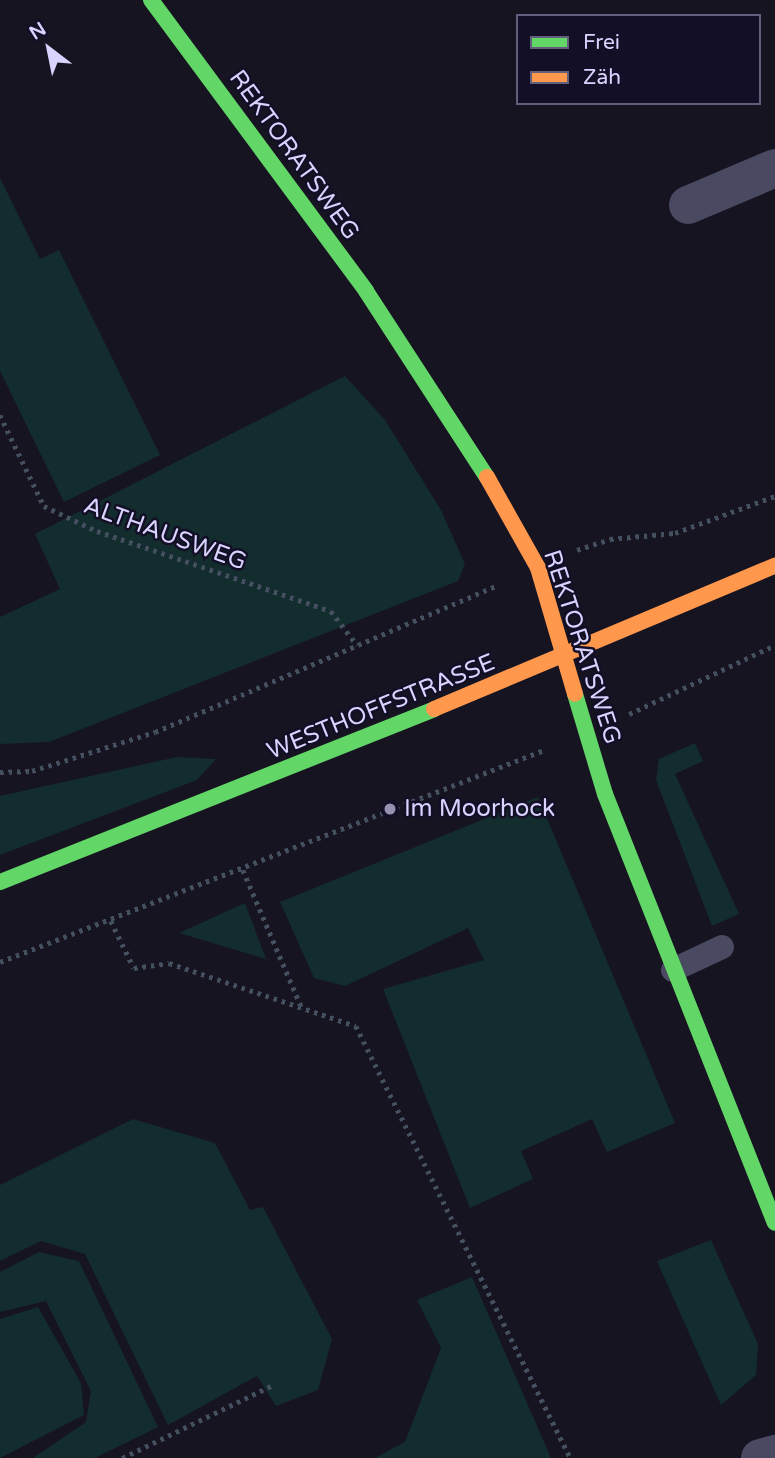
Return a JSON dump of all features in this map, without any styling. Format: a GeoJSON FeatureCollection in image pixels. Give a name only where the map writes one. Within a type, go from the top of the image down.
{"type":"FeatureCollection","features":[{"type":"Feature","properties":{"kind":"street","name":"REKTORATSWEG"},"geometry":{"type":"LineString","coordinates":[[151,0],[366,291],[467,441],[538,568],[587,731],[673,970],[775,1223]]}},
{"type":"Feature","properties":{"kind":"street"},"geometry":{"type":"LineString","coordinates":[[688,205],[775,168]]}},
{"type":"Feature","properties":{"kind":"street","name":"WESTHOFFSTRASSE"},"geometry":{"type":"LineString","coordinates":[[0,882],[566,657],[775,566]]}},
{"type":"Feature","properties":{"kind":"street"},"geometry":{"type":"LineString","coordinates":[[760,1458],[775,1454]]}},
{"type":"Feature","properties":{"kind":"lane"},"geometry":{"type":"LineString","coordinates":[[673,970],[722,947]]}},
{"type":"Feature","properties":{"kind":"path","name":"ALTHAUSWEG"},"geometry":{"type":"LineString","coordinates":[[0,415],[44,506],[97,531],[331,611],[356,645]]}},
{"type":"Feature","properties":{"kind":"path"},"geometry":{"type":"LineString","coordinates":[[0,772],[32,771],[155,732],[610,539],[675,533],[775,496]]}},
{"type":"Feature","properties":{"kind":"path"},"geometry":{"type":"LineString","coordinates":[[0,962],[243,870],[587,731],[775,645]]}},
{"type":"Feature","properties":{"kind":"path"},"geometry":{"type":"LineString","coordinates":[[243,870],[302,1009]]}},
{"type":"Feature","properties":{"kind":"path"},"geometry":{"type":"LineString","coordinates":[[111,921],[134,968],[169,963],[356,1026],[570,1458]]}},
{"type":"Feature","properties":{"kind":"path"},"geometry":{"type":"LineString","coordinates":[[122,1458],[275,1384]]}},
{"type":"Feature","properties":{"kind":"green space"},"geometry":{"type":"Polygon","coordinates":[[[0,178],[40,259],[59,250],[160,455],[64,502],[0,371],[0,178]]]}},
{"type":"Feature","properties":{"kind":"green space"},"geometry":{"type":"Polygon","coordinates":[[[345,376],[385,420],[441,510],[465,564],[458,581],[49,742],[0,744],[0,617],[60,589],[35,534],[345,376]]]}},
{"type":"Feature","properties":{"kind":"green space"},"geometry":{"type":"Polygon","coordinates":[[[695,743],[703,761],[675,774],[739,914],[712,926],[656,780],[659,759],[695,743]]]}},
{"type":"Feature","properties":{"kind":"green space"},"geometry":{"type":"Polygon","coordinates":[[[177,757],[216,759],[197,780],[0,855],[0,796],[177,757]]]}},
{"type":"Feature","properties":{"kind":"green space"},"geometry":{"type":"Polygon","coordinates":[[[538,797],[675,1123],[607,1152],[592,1119],[521,1151],[533,1179],[470,1208],[383,989],[484,960],[468,928],[345,986],[314,978],[280,902],[538,797]]]}},
{"type":"Feature","properties":{"kind":"green space"},"geometry":{"type":"Polygon","coordinates":[[[245,903],[266,959],[179,933],[245,903]]]}},
{"type":"Feature","properties":{"kind":"green space"},"geometry":{"type":"Polygon","coordinates":[[[133,1119],[215,1143],[250,1210],[263,1207],[332,1339],[318,1390],[276,1406],[257,1376],[168,1425],[85,1254],[41,1241],[0,1261],[0,1185],[133,1119]]]}},
{"type":"Feature","properties":{"kind":"green space"},"geometry":{"type":"Polygon","coordinates":[[[711,1240],[758,1344],[756,1375],[721,1405],[657,1261],[711,1240]]]}},
{"type":"Feature","properties":{"kind":"green space"},"geometry":{"type":"Polygon","coordinates":[[[39,1252],[79,1261],[158,1427],[95,1458],[33,1458],[86,1422],[91,1391],[46,1301],[0,1312],[0,1272],[39,1252]]]}},
{"type":"Feature","properties":{"kind":"green space"},"geometry":{"type":"Polygon","coordinates":[[[472,1277],[551,1458],[375,1458],[405,1442],[441,1348],[417,1300],[472,1277]]]}},
{"type":"Feature","properties":{"kind":"green space"},"geometry":{"type":"Polygon","coordinates":[[[38,1307],[81,1383],[84,1415],[0,1458],[0,1319],[38,1307]]]}},
{"type":"Feature","properties":{"kind":"traffic: fast"},"geometry":{"type":"LineString","coordinates":[[151,0],[366,291],[487,477]]}},
{"type":"Feature","properties":{"kind":"traffic: fast"},"geometry":{"type":"LineString","coordinates":[[575,694],[605,794],[775,1223]]}},
{"type":"Feature","properties":{"kind":"traffic: fast"},"geometry":{"type":"LineString","coordinates":[[0,882],[434,709]]}},
{"type":"Feature","properties":{"kind":"traffic: slow"},"geometry":{"type":"LineString","coordinates":[[487,477],[538,568],[575,694]]}},
{"type":"Feature","properties":{"kind":"traffic: slow"},"geometry":{"type":"LineString","coordinates":[[434,709],[775,566]]}},
{"type":"Feature","properties":{"kind":"place","name":"Im Moorhock"},"geometry":{"type":"Point","coordinates":[390,809]}}]}
